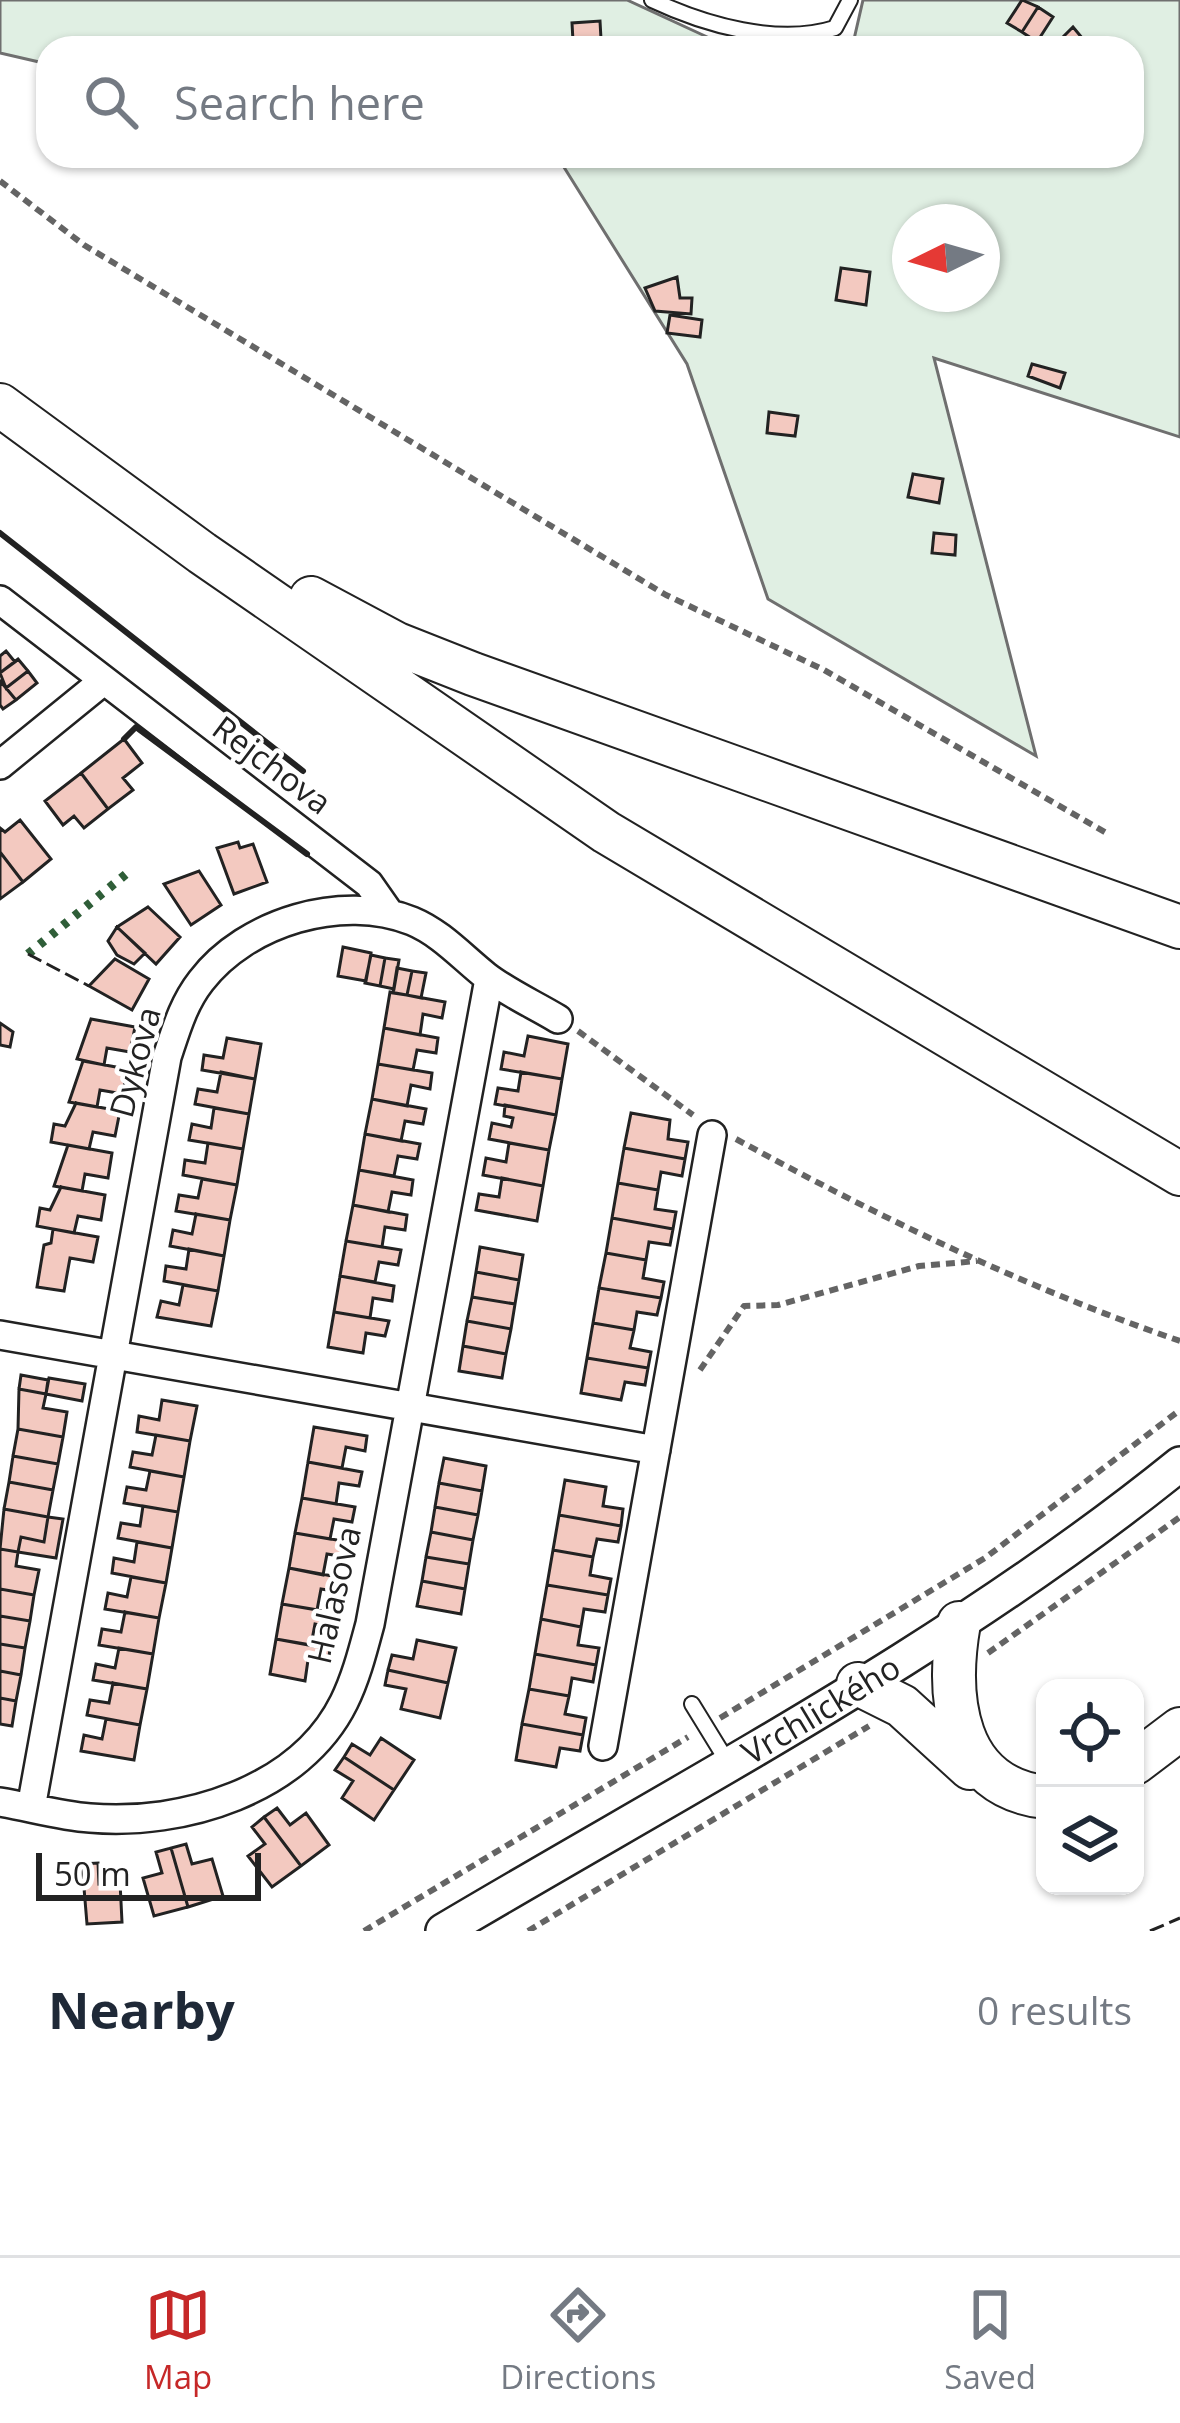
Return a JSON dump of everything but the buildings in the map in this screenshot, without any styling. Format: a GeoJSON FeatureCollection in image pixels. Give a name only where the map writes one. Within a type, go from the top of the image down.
{"type":"FeatureCollection","features":[{"type":"Feature","properties":{"kind":"main road"},"geometry":{"type":"LineString","coordinates":[[7,410],[317,602],[397,644],[1180,927]]}},
{"type":"Feature","properties":{"kind":"main road"},"geometry":{"type":"LineString","coordinates":[[7,410],[606,832],[1180,1174]]}},
{"type":"Feature","properties":{"kind":"main road"},"geometry":{"type":"LineString","coordinates":[[1116,1140],[1180,1189]]}},
{"type":"Feature","properties":{"kind":"main road"},"geometry":{"type":"LineString","coordinates":[[959,1623],[950,1676],[963,1741],[998,1783]]}},
{"type":"Feature","properties":{"kind":"main road"},"geometry":{"type":"LineString","coordinates":[[858,1684],[902,1706],[962,1764],[998,1783],[1036,1794]]}},
{"type":"Feature","properties":{"kind":"main road"},"geometry":{"type":"LineString","coordinates":[[1144,1756],[1180,1729]]}},
{"type":"Feature","properties":{"kind":"street","name":"Rejchova"},"geometry":{"type":"LineString","coordinates":[[0,601],[369,884],[389,914]]}},
{"type":"Feature","properties":{"kind":"street"},"geometry":{"type":"LineString","coordinates":[[0,765],[102,682]]}},
{"type":"Feature","properties":{"kind":"street","name":"Dykova"},"geometry":{"type":"LineString","coordinates":[[31,1808],[167,1057],[192,993],[230,952],[270,929],[337,913],[389,914],[415,922],[489,979],[558,1019]]}},
{"type":"Feature","properties":{"kind":"street","name":"Halasova"},"geometry":{"type":"LineString","coordinates":[[0,1802],[90,1818],[203,1808],[274,1776],[319,1737],[342,1706],[370,1624],[489,979]]}},
{"type":"Feature","properties":{"kind":"street"},"geometry":{"type":"LineString","coordinates":[[603,1746],[714,1130]]}},
{"type":"Feature","properties":{"kind":"street"},"geometry":{"type":"LineString","coordinates":[[0,1335],[656,1450]]}},
{"type":"Feature","properties":{"kind":"street","name":"Vrchlického"},"geometry":{"type":"LineString","coordinates":[[443,1931],[959,1623],[1086,1537],[1180,1464]]}},
{"type":"Feature","properties":{"kind":"lane"},"geometry":{"type":"LineString","coordinates":[[652,0],[703,24],[814,34],[835,28],[850,0]]}},
{"type":"Feature","properties":{"kind":"lane"},"geometry":{"type":"LineString","coordinates":[[692,1704],[727,1761]]}},
{"type":"Feature","properties":{"kind":"path"},"geometry":{"type":"LineString","coordinates":[[0,181],[84,245],[666,596],[824,670],[1108,834]]}},
{"type":"Feature","properties":{"kind":"path"},"geometry":{"type":"LineString","coordinates":[[558,1019],[714,1130],[980,1261],[1180,1341]]}},
{"type":"Feature","properties":{"kind":"path"},"geometry":{"type":"LineString","coordinates":[[664,1405],[679,1398],[744,1306],[778,1305],[919,1266],[980,1261]]}},
{"type":"Feature","properties":{"kind":"path"},"geometry":{"type":"LineString","coordinates":[[364,1931],[985,1558],[1094,1480],[1180,1410]]}},
{"type":"Feature","properties":{"kind":"path"},"geometry":{"type":"LineString","coordinates":[[950,1676],[1062,1606],[1180,1517]]}},
{"type":"Feature","properties":{"kind":"path"},"geometry":{"type":"LineString","coordinates":[[528,1931],[902,1706]]}},
{"type":"Feature","properties":{"kind":"green space"},"geometry":{"type":"Polygon","coordinates":[[[0,0],[627,0],[705,36],[36,36],[36,61],[0,53],[0,0]]]}},
{"type":"Feature","properties":{"kind":"green space"},"geometry":{"type":"Polygon","coordinates":[[[863,0],[1180,0],[1180,437],[934,358],[1036,756],[768,599],[687,364],[564,168],[1144,168],[1144,36],[855,36],[863,0]]]}},
{"type":"Feature","properties":{"kind":"hedge"},"geometry":{"type":"LineString","coordinates":[[28,954],[131,870]]}},
{"type":"Feature","properties":{"kind":"fence"},"geometry":{"type":"LineString","coordinates":[[28,954],[89,986]]}},
{"type":"Feature","properties":{"kind":"fence"},"geometry":{"type":"LineString","coordinates":[[1150,1931],[1180,1918]]}},
{"type":"Feature","properties":{"kind":"wall"},"geometry":{"type":"LineString","coordinates":[[0,533],[303,771]]}},
{"type":"Feature","properties":{"kind":"wall"},"geometry":{"type":"LineString","coordinates":[[124,739],[136,727],[307,854]]}}]}
